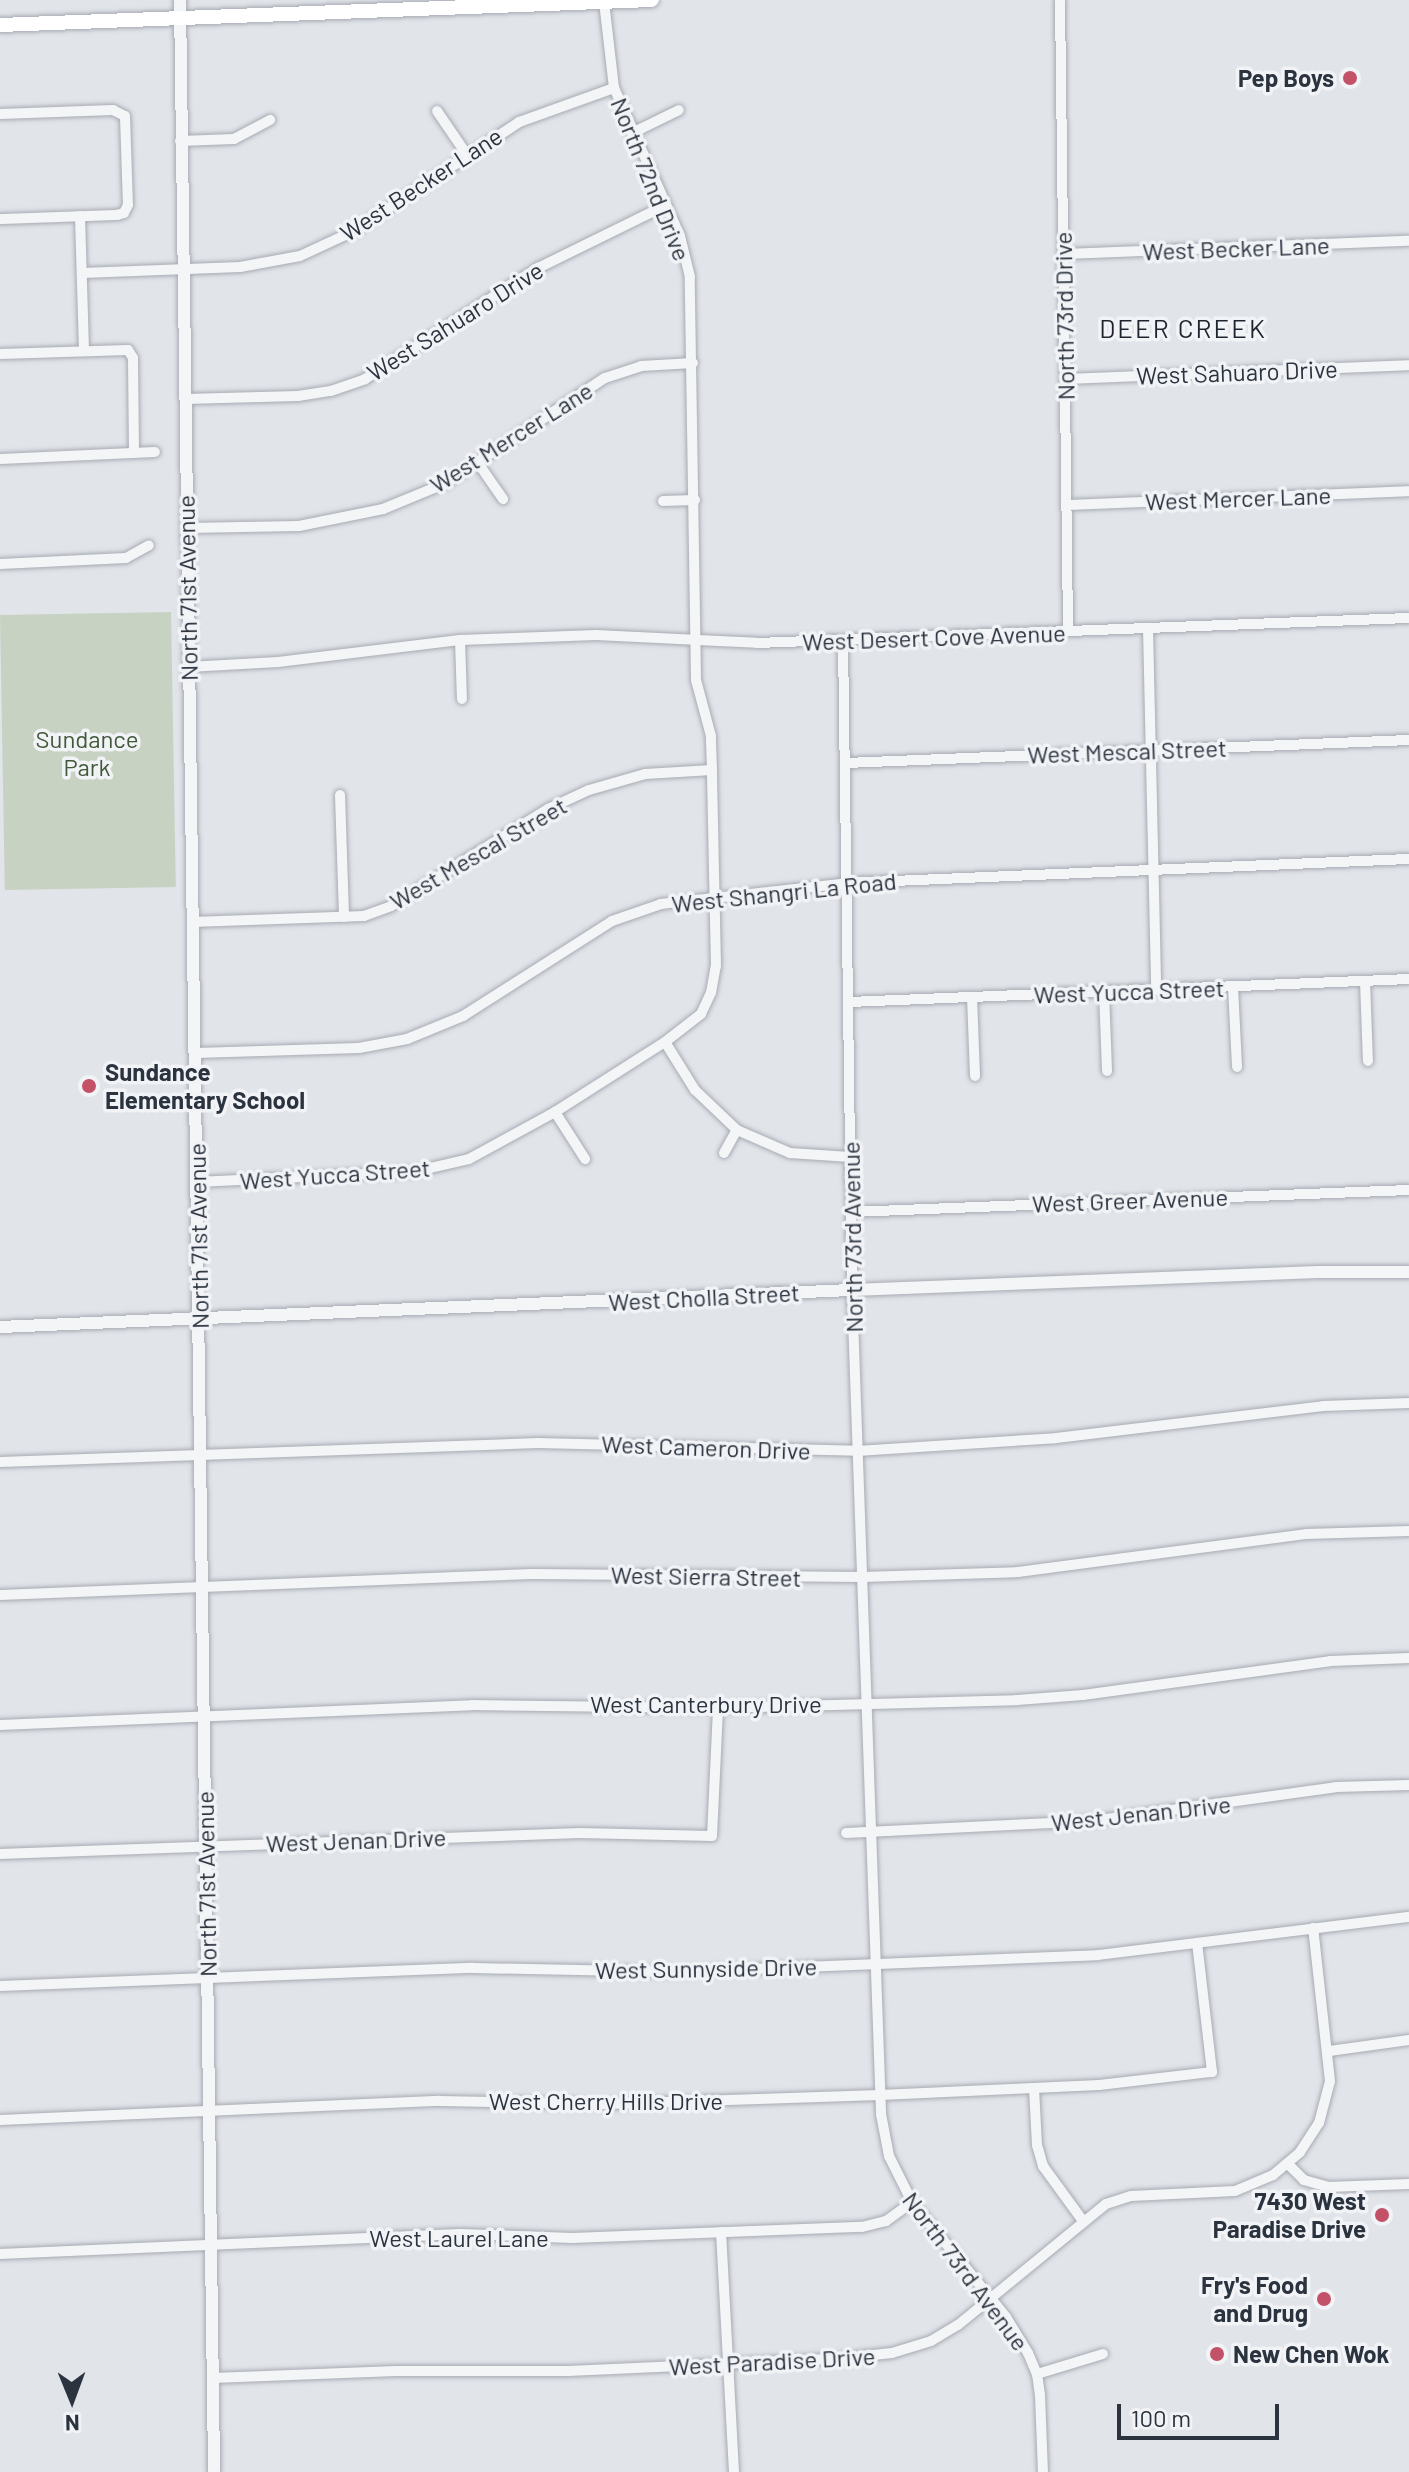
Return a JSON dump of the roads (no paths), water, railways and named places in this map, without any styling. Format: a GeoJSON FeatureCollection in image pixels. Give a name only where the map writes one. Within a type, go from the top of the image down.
{"type":"FeatureCollection","features":[{"type":"Feature","properties":{"kind":"main road"},"geometry":{"type":"LineString","coordinates":[[0,25],[454,4],[652,0]]}},
{"type":"Feature","properties":{"kind":"street","name":"North 71st Avenue"},"geometry":{"type":"LineString","coordinates":[[180,0],[214,2472]]}},
{"type":"Feature","properties":{"kind":"street","name":"North 73rd Drive"},"geometry":{"type":"LineString","coordinates":[[1060,0],[1068,631]]}},
{"type":"Feature","properties":{"kind":"street","name":"North 72nd Drive"},"geometry":{"type":"LineString","coordinates":[[604,2],[614,88],[688,262],[693,363],[696,680],[711,736],[716,966],[711,993],[701,1014],[665,1042]]}},
{"type":"Feature","properties":{"kind":"street","name":"West Becker Lane"},"geometry":{"type":"LineString","coordinates":[[82,273],[240,267],[300,256],[354,231],[533,115],[614,88]]}},
{"type":"Feature","properties":{"kind":"street"},"geometry":{"type":"LineString","coordinates":[[0,114],[113,110],[125,116],[128,205],[124,213],[0,219]]}},
{"type":"Feature","properties":{"kind":"street"},"geometry":{"type":"LineString","coordinates":[[632,133],[679,110]]}},
{"type":"Feature","properties":{"kind":"street"},"geometry":{"type":"LineString","coordinates":[[437,111],[467,155]]}},
{"type":"Feature","properties":{"kind":"street"},"geometry":{"type":"LineString","coordinates":[[180,141],[234,139],[270,120]]}},
{"type":"Feature","properties":{"kind":"street","name":"West Sahuaro Drive"},"geometry":{"type":"LineString","coordinates":[[185,399],[298,396],[331,391],[365,379],[528,273],[666,205]]}},
{"type":"Feature","properties":{"kind":"street"},"geometry":{"type":"LineString","coordinates":[[80,216],[84,351]]}},
{"type":"Feature","properties":{"kind":"street","name":"West Becker Lane"},"geometry":{"type":"LineString","coordinates":[[1063,254],[1409,241]]}},
{"type":"Feature","properties":{"kind":"street"},"geometry":{"type":"LineString","coordinates":[[0,354],[128,350],[133,358],[134,453]]}},
{"type":"Feature","properties":{"kind":"street","name":"West Mercer Lane"},"geometry":{"type":"LineString","coordinates":[[187,528],[299,526],[351,518],[404,502],[478,463],[605,378],[641,366],[693,363]]}},
{"type":"Feature","properties":{"kind":"street","name":"West Sahuaro Drive"},"geometry":{"type":"LineString","coordinates":[[1065,379],[1409,365]]}},
{"type":"Feature","properties":{"kind":"street"},"geometry":{"type":"LineString","coordinates":[[0,459],[155,452]]}},
{"type":"Feature","properties":{"kind":"street"},"geometry":{"type":"LineString","coordinates":[[478,463],[503,499]]}},
{"type":"Feature","properties":{"kind":"street","name":"West Mercer Lane"},"geometry":{"type":"LineString","coordinates":[[1067,505],[1409,491]]}},
{"type":"Feature","properties":{"kind":"street"},"geometry":{"type":"LineString","coordinates":[[663,501],[695,500]]}},
{"type":"Feature","properties":{"kind":"street"},"geometry":{"type":"LineString","coordinates":[[0,564],[126,558],[149,545]]}},
{"type":"Feature","properties":{"kind":"street","name":"West Desert Cove Avenue"},"geometry":{"type":"LineString","coordinates":[[188,667],[278,662],[460,640],[596,635],[697,641],[843,640],[1409,618]]}},
{"type":"Feature","properties":{"kind":"street"},"geometry":{"type":"LineString","coordinates":[[1148,628],[1156,990]]}},
{"type":"Feature","properties":{"kind":"street"},"geometry":{"type":"LineString","coordinates":[[460,640],[462,699]]}},
{"type":"Feature","properties":{"kind":"street","name":"North 73rd Avenue"},"geometry":{"type":"LineString","coordinates":[[843,640],[852,1290],[880,2095],[889,2156],[912,2202],[992,2298],[1018,2335],[1037,2374],[1043,2472]]}},
{"type":"Feature","properties":{"kind":"street","name":"West Mescal Street"},"geometry":{"type":"LineString","coordinates":[[846,763],[1409,740]]}},
{"type":"Feature","properties":{"kind":"street","name":"West Mescal Street"},"geometry":{"type":"LineString","coordinates":[[192,922],[364,916],[391,906],[548,809],[589,790],[645,774],[712,770]]}},
{"type":"Feature","properties":{"kind":"street"},"geometry":{"type":"LineString","coordinates":[[340,795],[344,917]]}},
{"type":"Feature","properties":{"kind":"street","name":"West Shangri La Road"},"geometry":{"type":"LineString","coordinates":[[196,1053],[359,1048],[407,1039],[463,1016],[628,914],[661,904],[847,883],[1409,859]]}},
{"type":"Feature","properties":{"kind":"street","name":"West Yucca Street"},"geometry":{"type":"LineString","coordinates":[[849,1002],[1409,979]]}},
{"type":"Feature","properties":{"kind":"street"},"geometry":{"type":"LineString","coordinates":[[1365,981],[1368,1061]]}},
{"type":"Feature","properties":{"kind":"street"},"geometry":{"type":"LineString","coordinates":[[1233,987],[1237,1067]]}},
{"type":"Feature","properties":{"kind":"street"},"geometry":{"type":"LineString","coordinates":[[1104,992],[1107,1071]]}},
{"type":"Feature","properties":{"kind":"street"},"geometry":{"type":"LineString","coordinates":[[972,997],[975,1076]]}},
{"type":"Feature","properties":{"kind":"street"},"geometry":{"type":"LineString","coordinates":[[665,1042],[695,1090],[737,1130],[790,1153],[850,1157]]}},
{"type":"Feature","properties":{"kind":"street","name":"West Yucca Street"},"geometry":{"type":"LineString","coordinates":[[197,1182],[441,1168],[483,1154],[665,1042]]}},
{"type":"Feature","properties":{"kind":"street"},"geometry":{"type":"LineString","coordinates":[[555,1112],[585,1159]]}},
{"type":"Feature","properties":{"kind":"street"},"geometry":{"type":"LineString","coordinates":[[724,1153],[737,1130]]}},
{"type":"Feature","properties":{"kind":"street","name":"West Greer Avenue"},"geometry":{"type":"LineString","coordinates":[[851,1212],[1409,1190]]}},
{"type":"Feature","properties":{"kind":"street","name":"West Cholla Street"},"geometry":{"type":"LineString","coordinates":[[0,1327],[852,1290],[1318,1272],[1409,1272]]}},
{"type":"Feature","properties":{"kind":"street","name":"West Cameron Drive"},"geometry":{"type":"LineString","coordinates":[[0,1462],[538,1443],[857,1451],[1056,1438],[1323,1406],[1409,1403]]}},
{"type":"Feature","properties":{"kind":"street","name":"West Sierra Street"},"geometry":{"type":"LineString","coordinates":[[0,1595],[532,1574],[862,1577],[1018,1572],[1306,1534],[1409,1531]]}},
{"type":"Feature","properties":{"kind":"street","name":"West Canterbury Drive"},"geometry":{"type":"LineString","coordinates":[[0,1725],[472,1705],[718,1708],[1083,1695],[1330,1661],[1409,1658]]}},
{"type":"Feature","properties":{"kind":"street","name":"West Jenan Drive"},"geometry":{"type":"LineString","coordinates":[[0,1854],[580,1833],[712,1836],[718,1708]]}},
{"type":"Feature","properties":{"kind":"street","name":"West Jenan Drive"},"geometry":{"type":"LineString","coordinates":[[871,1832],[1092,1821],[1336,1787],[1409,1785]]}},
{"type":"Feature","properties":{"kind":"street"},"geometry":{"type":"LineString","coordinates":[[846,1833],[871,1832]]}},
{"type":"Feature","properties":{"kind":"street","name":"West Sunnyside Drive"},"geometry":{"type":"LineString","coordinates":[[0,1986],[473,1968],[677,1972],[1098,1955],[1409,1917]]}},
{"type":"Feature","properties":{"kind":"street","name":"West Paradise Drive"},"geometry":{"type":"LineString","coordinates":[[213,2378],[726,2364],[892,2353],[947,2333],[1106,2204],[1131,2196],[1235,2191],[1259,2183],[1288,2164],[1312,2138],[1326,2106],[1329,2051],[1313,1928]]}},
{"type":"Feature","properties":{"kind":"street","name":"West Cherry Hills Drive"},"geometry":{"type":"LineString","coordinates":[[0,2120],[440,2101],[607,2104],[880,2095],[1034,2088],[1212,2072],[1197,1943]]}},
{"type":"Feature","properties":{"kind":"street"},"geometry":{"type":"LineString","coordinates":[[1329,2051],[1409,2040]]}},
{"type":"Feature","properties":{"kind":"street"},"geometry":{"type":"LineString","coordinates":[[1034,2088],[1037,2145],[1043,2166],[1083,2221]]}},
{"type":"Feature","properties":{"kind":"street"},"geometry":{"type":"LineString","coordinates":[[1288,2164],[1304,2180],[1328,2187],[1409,2184]]}},
{"type":"Feature","properties":{"kind":"street","name":"West Laurel Lane"},"geometry":{"type":"LineString","coordinates":[[0,2254],[460,2234],[572,2238],[877,2225],[912,2202]]}},
{"type":"Feature","properties":{"kind":"street"},"geometry":{"type":"LineString","coordinates":[[721,2232],[734,2472]]}},
{"type":"Feature","properties":{"kind":"street"},"geometry":{"type":"LineString","coordinates":[[1037,2374],[1103,2354]]}},
{"type":"Feature","properties":{"kind":"place","name":"Pep Boys"},"geometry":{"type":"Point","coordinates":[1350,78]}},
{"type":"Feature","properties":{"kind":"place","name":"Sundance Elementary School"},"geometry":{"type":"Point","coordinates":[89,1086]}},
{"type":"Feature","properties":{"kind":"place","name":"7430 West Paradise Drive"},"geometry":{"type":"Point","coordinates":[1382,2215]}},
{"type":"Feature","properties":{"kind":"place","name":"Fry's Food and Drug"},"geometry":{"type":"Point","coordinates":[1324,2299]}},
{"type":"Feature","properties":{"kind":"place","name":"New Chen Wok"},"geometry":{"type":"Point","coordinates":[1217,2354]}},
{"type":"Feature","properties":{"kind":"district","name":"DEER CREEK"},"geometry":{"type":"Point","coordinates":[1183,328]}},
{"type":"Feature","properties":{"kind":"park label","name":"Sundance Park"},"geometry":{"type":"Point","coordinates":[87,753]}}]}
